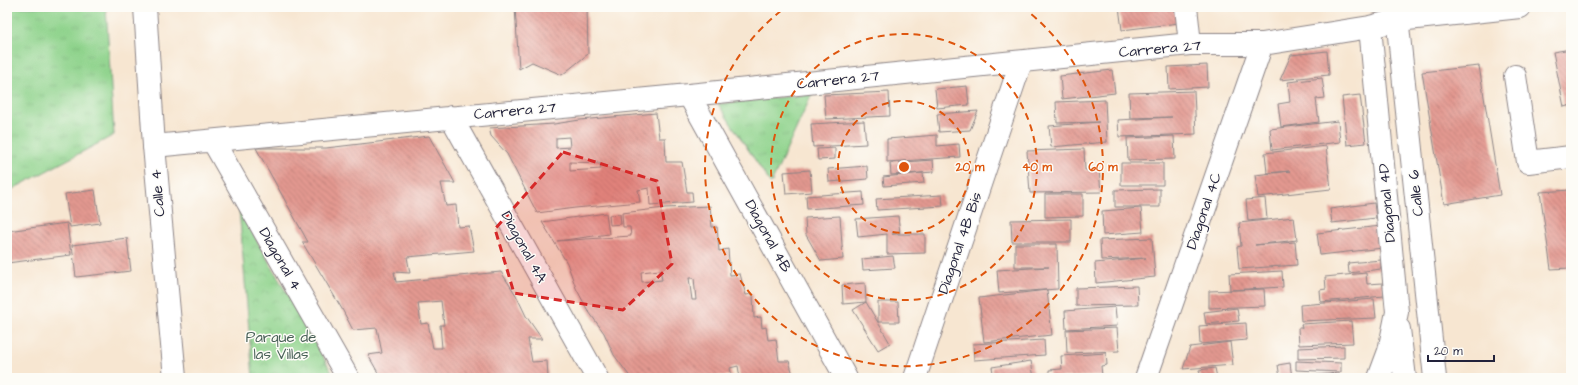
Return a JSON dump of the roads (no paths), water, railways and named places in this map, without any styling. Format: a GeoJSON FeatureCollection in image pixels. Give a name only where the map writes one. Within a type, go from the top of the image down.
{"type":"FeatureCollection","features":[{"type":"Feature","properties":{"kind":"street","name":"Calle 4"},"geometry":{"type":"LineString","coordinates":[[145,7],[154,146],[175,378]]}},
{"type":"Feature","properties":{"kind":"street"},"geometry":{"type":"LineString","coordinates":[[1186,7],[1190,44]]}},
{"type":"Feature","properties":{"kind":"street","name":"Carrera 27"},"geometry":{"type":"LineString","coordinates":[[154,146],[689,95],[1190,44],[1262,44],[1370,27],[1397,13],[1520,7]]}},
{"type":"Feature","properties":{"kind":"street","name":"Calle 6"},"geometry":{"type":"LineString","coordinates":[[1397,13],[1435,378]]}},
{"type":"Feature","properties":{"kind":"street","name":"Diagonal 4D"},"geometry":{"type":"LineString","coordinates":[[1370,27],[1397,312],[1389,351],[1379,378]]}},
{"type":"Feature","properties":{"kind":"street","name":"Diagonal 4C"},"geometry":{"type":"LineString","coordinates":[[1146,378],[1262,44]]}},
{"type":"Feature","properties":{"kind":"street","name":"Diagonal 4B Bis"},"geometry":{"type":"LineString","coordinates":[[915,378],[1021,62]]}},
{"type":"Feature","properties":{"kind":"street"},"geometry":{"type":"LineString","coordinates":[[1516,76],[1528,162],[1571,157]]}},
{"type":"Feature","properties":{"kind":"street","name":"Diagonal 4B"},"geometry":{"type":"LineString","coordinates":[[689,95],[846,378]]}},
{"type":"Feature","properties":{"kind":"street","name":"Diagonal 4A"},"geometry":{"type":"LineString","coordinates":[[451,117],[597,378]]}},
{"type":"Feature","properties":{"kind":"street","name":"Diagonal 4"},"geometry":{"type":"LineString","coordinates":[[213,141],[348,378]]}},
{"type":"Feature","properties":{"kind":"street"},"geometry":{"type":"LineString","coordinates":[[1397,312],[1404,378]]}},
{"type":"Feature","properties":{"kind":"park label","name":"Parque de las Villas"},"geometry":{"type":"Point","coordinates":[281,346]}}]}
